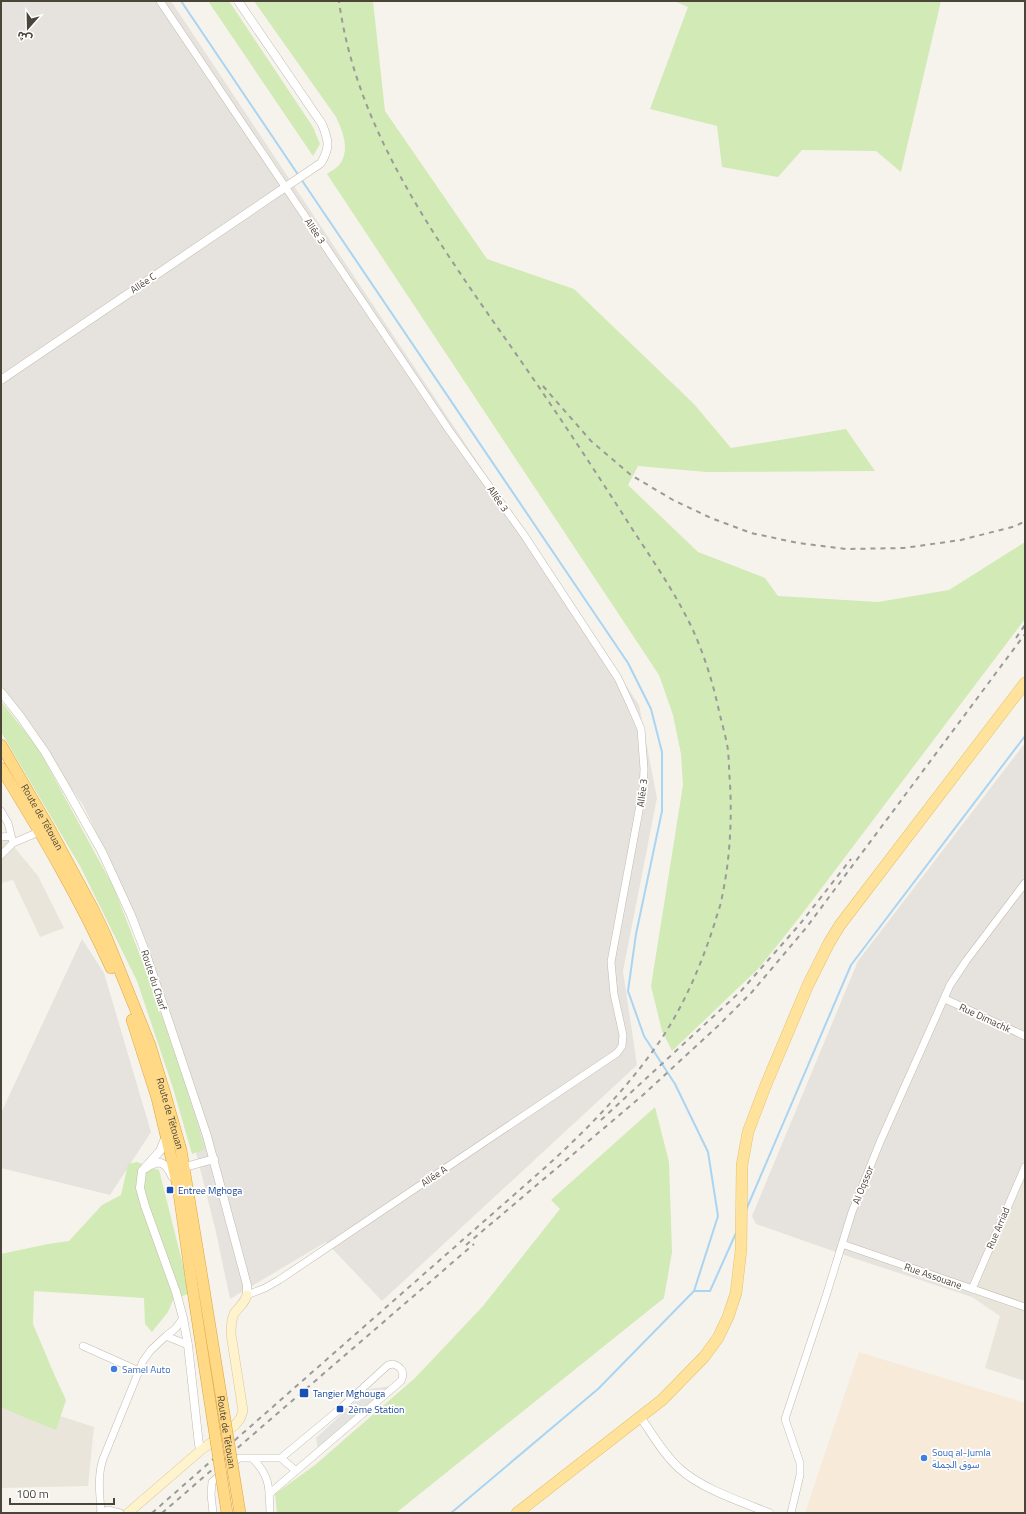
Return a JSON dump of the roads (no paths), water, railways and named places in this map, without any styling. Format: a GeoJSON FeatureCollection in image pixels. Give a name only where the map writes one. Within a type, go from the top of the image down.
{"type":"FeatureCollection","features":[{"type":"Feature","properties":{"kind":"highway","name":"Route de Tétouan"},"geometry":{"type":"LineString","coordinates":[[1,746],[51,831],[105,934],[150,1045],[166,1094],[185,1167],[196,1278],[227,1513]]}},
{"type":"Feature","properties":{"kind":"highway","name":"Route de Tétouan"},"geometry":{"type":"LineString","coordinates":[[1,768],[86,914],[114,975],[147,1063],[178,1186],[240,1513]]}},
{"type":"Feature","properties":{"kind":"main road"},"geometry":{"type":"LineString","coordinates":[[516,1513],[641,1418],[662,1400],[704,1357],[718,1338],[734,1304],[736,1293],[741,1250],[742,1165],[748,1132],[755,1111],[808,985],[829,943],[840,925],[1025,683]]}},
{"type":"Feature","properties":{"kind":"main road"},"geometry":{"type":"LineString","coordinates":[[128,1513],[202,1450],[235,1425],[242,1415],[231,1329],[234,1314],[245,1302],[247,1295]]}},
{"type":"Feature","properties":{"kind":"street","name":"Allée 3"},"geometry":{"type":"LineString","coordinates":[[160,1],[288,187],[449,430],[524,535],[618,678],[641,729],[644,769],[643,789],[611,962],[614,994],[623,1035],[622,1046],[617,1053]]}},
{"type":"Feature","properties":{"kind":"street","name":"Allée C"},"geometry":{"type":"LineString","coordinates":[[1,380],[145,281],[288,187],[320,164],[326,155],[329,145],[327,135],[322,124],[238,1]]}},
{"type":"Feature","properties":{"kind":"street","name":"Route du Charf"},"geometry":{"type":"LineString","coordinates":[[1,692],[45,752],[102,852],[131,915],[146,954],[197,1103],[214,1159],[247,1285],[247,1295]]}},
{"type":"Feature","properties":{"kind":"street"},"geometry":{"type":"LineString","coordinates":[[1,811],[8,823],[12,839],[1,855]]}},
{"type":"Feature","properties":{"kind":"street"},"geometry":{"type":"LineString","coordinates":[[1,836],[12,839],[39,832]]}},
{"type":"Feature","properties":{"kind":"street","name":"Al Oqssor"},"geometry":{"type":"LineString","coordinates":[[791,1513],[800,1475],[800,1463],[785,1419],[852,1212],[880,1142],[950,985],[966,961],[1025,883]]}},
{"type":"Feature","properties":{"kind":"street","name":"Rue Dimachk"},"geometry":{"type":"LineString","coordinates":[[945,999],[1025,1036]]}},
{"type":"Feature","properties":{"kind":"street","name":"Allée A"},"geometry":{"type":"LineString","coordinates":[[247,1295],[265,1288],[279,1280],[617,1053]]}},
{"type":"Feature","properties":{"kind":"street"},"geometry":{"type":"LineString","coordinates":[[166,1136],[160,1151],[142,1171],[140,1188],[176,1292],[183,1318],[188,1345],[199,1445],[202,1450]]}},
{"type":"Feature","properties":{"kind":"street"},"geometry":{"type":"LineString","coordinates":[[185,1167],[214,1159]]}},
{"type":"Feature","properties":{"kind":"street"},"geometry":{"type":"LineString","coordinates":[[142,1171],[153,1164],[163,1164],[168,1167],[178,1186]]}},
{"type":"Feature","properties":{"kind":"street","name":"Rue Arriad"},"geometry":{"type":"LineString","coordinates":[[972,1289],[1025,1167]]}},
{"type":"Feature","properties":{"kind":"street","name":"Rue Assouane"},"geometry":{"type":"LineString","coordinates":[[842,1244],[972,1289],[1024,1304]]}},
{"type":"Feature","properties":{"kind":"street"},"geometry":{"type":"LineString","coordinates":[[120,1513],[108,1510],[101,1513],[100,1471],[117,1424],[146,1355],[176,1328],[183,1318]]}},
{"type":"Feature","properties":{"kind":"street"},"geometry":{"type":"LineString","coordinates":[[166,1336],[188,1345]]}},
{"type":"Feature","properties":{"kind":"street"},"geometry":{"type":"LineString","coordinates":[[83,1346],[139,1372]]}},
{"type":"Feature","properties":{"kind":"street"},"geometry":{"type":"LineString","coordinates":[[212,1513],[210,1494],[212,1482],[239,1458],[281,1458],[334,1414],[388,1365],[393,1364],[400,1368],[403,1372],[401,1381],[295,1470],[270,1494]]}},
{"type":"Feature","properties":{"kind":"street"},"geometry":{"type":"LineString","coordinates":[[641,1418],[655,1440],[671,1460],[688,1476],[706,1486],[769,1513]]}},
{"type":"Feature","properties":{"kind":"street"},"geometry":{"type":"LineString","coordinates":[[281,1458],[295,1470]]}},
{"type":"Feature","properties":{"kind":"street"},"geometry":{"type":"LineString","coordinates":[[253,1459],[265,1473],[268,1481],[270,1513]]}},
{"type":"Feature","properties":{"kind":"waterway"},"geometry":{"type":"LineString","coordinates":[[181,1],[299,176]]}},
{"type":"Feature","properties":{"kind":"waterway"},"geometry":{"type":"LineString","coordinates":[[301,179],[628,663],[651,709],[662,752],[662,811],[636,934],[628,991],[644,1036],[675,1084],[708,1152],[718,1216],[694,1291]]}},
{"type":"Feature","properties":{"kind":"waterway"},"geometry":{"type":"LineString","coordinates":[[746,1210],[851,965],[1025,736]]}},
{"type":"Feature","properties":{"kind":"waterway"},"geometry":{"type":"LineString","coordinates":[[451,1513],[598,1389],[694,1291],[710,1291],[736,1233]]}},
{"type":"Feature","properties":{"kind":"railway"},"geometry":{"type":"LineString","coordinates":[[152,1513],[540,1172],[605,1109],[649,1056],[678,1011],[699,967],[715,922],[727,868],[731,812],[728,750],[711,679],[692,628],[685,613],[659,570],[591,465],[469,287],[420,211],[377,131],[361,89],[348,46],[339,1]]}},
{"type":"Feature","properties":{"kind":"railway"},"geometry":{"type":"LineString","coordinates":[[543,386],[591,441],[631,475],[673,500],[711,518],[751,533],[798,543],[846,549],[904,548],[961,540],[1016,526],[1025,521]]}},
{"type":"Feature","properties":{"kind":"railway"},"geometry":{"type":"LineString","coordinates":[[1016,638],[1025,625]]}},
{"type":"Feature","properties":{"kind":"railway"},"geometry":{"type":"LineString","coordinates":[[466,1245],[643,1095],[719,1025],[752,992],[806,928],[1025,634]]}},
{"type":"Feature","properties":{"kind":"railway"},"geometry":{"type":"LineString","coordinates":[[601,1120],[741,991],[800,924],[851,859]]}},
{"type":"Feature","properties":{"kind":"railway"},"geometry":{"type":"LineString","coordinates":[[162,1513],[474,1244]]}},
{"type":"Feature","properties":{"kind":"place","name":"Entree Mghoga"},"geometry":{"type":"Point","coordinates":[170,1190]}},
{"type":"Feature","properties":{"kind":"place","name":"Samel Auto"},"geometry":{"type":"Point","coordinates":[114,1369]}},
{"type":"Feature","properties":{"kind":"place","name":"Tangier Mghouga"},"geometry":{"type":"Point","coordinates":[304,1393]}},
{"type":"Feature","properties":{"kind":"place","name":"2ème Station"},"geometry":{"type":"Point","coordinates":[340,1409]}},
{"type":"Feature","properties":{"kind":"place","name":"Souq al-Jumla سوق الجملة"},"geometry":{"type":"Point","coordinates":[924,1458]}}]}
